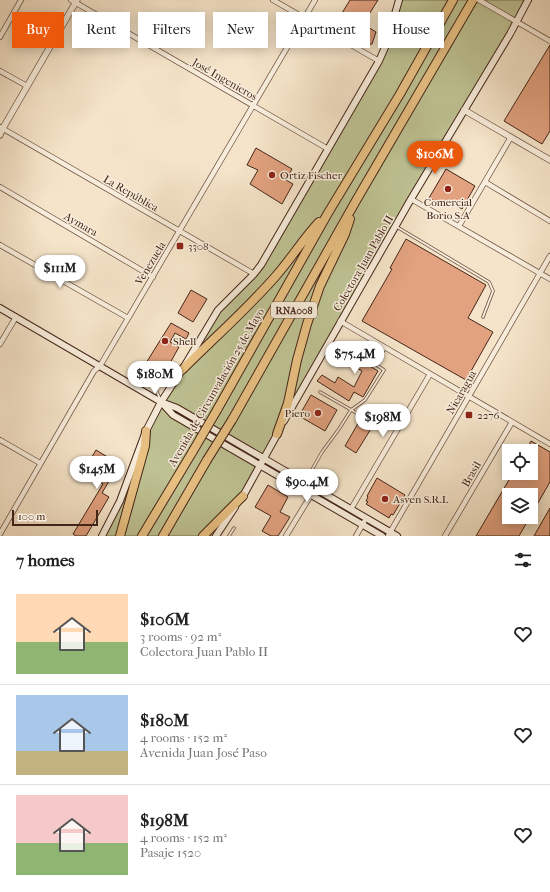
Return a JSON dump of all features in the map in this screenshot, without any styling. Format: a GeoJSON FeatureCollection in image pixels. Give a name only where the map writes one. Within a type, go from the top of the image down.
{"type":"FeatureCollection","features":[{"type":"Feature","properties":{"kind":"highway","name":"Avenida de Circunvalación 25 de Mayo"},"geometry":{"type":"LineString","coordinates":[[142,536],[217,410],[328,213],[400,94],[453,0]]}},
{"type":"Feature","properties":{"kind":"highway","name":"RNA008"},"geometry":{"type":"LineString","coordinates":[[163,536],[232,420],[357,199],[473,0]]}},
{"type":"Feature","properties":{"kind":"highway"},"geometry":{"type":"LineString","coordinates":[[277,434],[288,403],[297,360],[307,324],[320,286],[345,234],[357,199]]}},
{"type":"Feature","properties":{"kind":"highway"},"geometry":{"type":"LineString","coordinates":[[182,370],[274,278],[290,260],[306,236],[328,213]]}},
{"type":"Feature","properties":{"kind":"highway"},"geometry":{"type":"LineString","coordinates":[[120,536],[145,446],[146,431]]}},
{"type":"Feature","properties":{"kind":"highway"},"geometry":{"type":"LineString","coordinates":[[203,536],[243,496]]}},
{"type":"Feature","properties":{"kind":"main road"},"geometry":{"type":"LineString","coordinates":[[102,536],[120,501],[146,431],[161,402],[218,310],[261,265],[379,61],[386,45],[399,0]]}},
{"type":"Feature","properties":{"kind":"main road","name":"Colectora Juan Pablo II"},"geometry":{"type":"LineString","coordinates":[[216,536],[243,496],[340,321],[528,0]]}},
{"type":"Feature","properties":{"kind":"main road"},"geometry":{"type":"LineString","coordinates":[[0,308],[161,402],[177,408],[305,482],[366,518],[389,534],[397,536]]}},
{"type":"Feature","properties":{"kind":"main road"},"geometry":{"type":"LineString","coordinates":[[161,402],[173,415],[382,536]]}},
{"type":"Feature","properties":{"kind":"street"},"geometry":{"type":"LineString","coordinates":[[0,37],[21,0]]}},
{"type":"Feature","properties":{"kind":"street"},"geometry":{"type":"LineString","coordinates":[[274,0],[294,12]]}},
{"type":"Feature","properties":{"kind":"street","name":"Venezuela"},"geometry":{"type":"LineString","coordinates":[[308,12],[315,0]]}},
{"type":"Feature","properties":{"kind":"street"},"geometry":{"type":"LineString","coordinates":[[479,0],[550,41]]}},
{"type":"Feature","properties":{"kind":"street"},"geometry":{"type":"LineString","coordinates":[[0,135],[1,128],[27,86],[74,1]]}},
{"type":"Feature","properties":{"kind":"street","name":"José Ingenieros"},"geometry":{"type":"LineString","coordinates":[[74,1],[328,149]]}},
{"type":"Feature","properties":{"kind":"street","name":"Venezuela"},"geometry":{"type":"LineString","coordinates":[[0,534],[94,371],[100,366],[287,48]]}},
{"type":"Feature","properties":{"kind":"street"},"geometry":{"type":"LineString","coordinates":[[356,48],[379,61]]}},
{"type":"Feature","properties":{"kind":"street"},"geometry":{"type":"LineString","coordinates":[[0,71],[27,86]]}},
{"type":"Feature","properties":{"kind":"street"},"geometry":{"type":"LineString","coordinates":[[464,110],[550,160]]}},
{"type":"Feature","properties":{"kind":"street","name":"La República"},"geometry":{"type":"LineString","coordinates":[[1,128],[254,274]]}},
{"type":"Feature","properties":{"kind":"street"},"geometry":{"type":"LineString","coordinates":[[459,226],[511,137]]}},
{"type":"Feature","properties":{"kind":"street"},"geometry":{"type":"LineString","coordinates":[[485,182],[550,221]]}},
{"type":"Feature","properties":{"kind":"street","name":"Aymara"},"geometry":{"type":"LineString","coordinates":[[0,187],[152,277]]}},
{"type":"Feature","properties":{"kind":"street"},"geometry":{"type":"LineString","coordinates":[[411,198],[550,279]]}},
{"type":"Feature","properties":{"kind":"street"},"geometry":{"type":"LineString","coordinates":[[0,245],[128,318]]}},
{"type":"Feature","properties":{"kind":"street","name":"Nicaragua"},"geometry":{"type":"LineString","coordinates":[[389,534],[550,256]]}},
{"type":"Feature","properties":{"kind":"street"},"geometry":{"type":"LineString","coordinates":[[0,344],[16,317]]}},
{"type":"Feature","properties":{"kind":"street"},"geometry":{"type":"LineString","coordinates":[[340,321],[550,444]]}},
{"type":"Feature","properties":{"kind":"street"},"geometry":{"type":"LineString","coordinates":[[351,509],[430,374]]}},
{"type":"Feature","properties":{"kind":"street","name":"Brasil"},"geometry":{"type":"LineString","coordinates":[[445,536],[512,422]]}},
{"type":"Feature","properties":{"kind":"street"},"geometry":{"type":"LineString","coordinates":[[0,440],[40,463]]}},
{"type":"Feature","properties":{"kind":"street"},"geometry":{"type":"LineString","coordinates":[[286,536],[311,495]]}},
{"type":"Feature","properties":{"kind":"street"},"geometry":{"type":"LineString","coordinates":[[356,536],[366,518]]}},
{"type":"Feature","properties":{"kind":"lane"},"geometry":{"type":"LineString","coordinates":[[396,226],[489,282],[493,291],[482,317]]}},
{"type":"Feature","properties":{"kind":"lane"},"geometry":{"type":"LineString","coordinates":[[305,482],[322,452],[351,410],[365,400],[384,370],[375,364],[385,348]]}},
{"type":"Feature","properties":{"kind":"lane"},"geometry":{"type":"LineString","coordinates":[[153,382],[172,372],[182,370]]}},
{"type":"Feature","properties":{"kind":"lane"},"geometry":{"type":"LineString","coordinates":[[131,384],[140,378],[146,378],[153,382],[161,402]]}},
{"type":"Feature","properties":{"kind":"lane"},"geometry":{"type":"LineString","coordinates":[[320,392],[367,419]]}},
{"type":"Feature","properties":{"kind":"lane"},"geometry":{"type":"LineString","coordinates":[[229,536],[234,528]]}},
{"type":"Feature","properties":{"kind":"green space"},"geometry":{"type":"Polygon","coordinates":[[[399,0],[528,0],[277,434],[216,536],[102,536],[146,431],[218,310],[254,274],[379,61],[383,48],[444,48],[444,12],[395,12],[399,0]]]}},
{"type":"Feature","properties":{"kind":"building"},"geometry":{"type":"Polygon","coordinates":[[[350,0],[378,0],[370,13],[343,12],[350,0]]]}},
{"type":"Feature","properties":{"kind":"building"},"geometry":{"type":"Polygon","coordinates":[[[370,28],[376,32],[372,44],[370,44],[370,28]]]}},
{"type":"Feature","properties":{"kind":"building"},"geometry":{"type":"Polygon","coordinates":[[[550,45],[550,131],[542,144],[504,121],[550,45]]]}},
{"type":"Feature","properties":{"kind":"building","name":"Ortiz Fischer"},"geometry":{"type":"Polygon","coordinates":[[[256,148],[292,169],[286,180],[293,184],[282,204],[250,184],[258,170],[247,165],[256,148]]]}},
{"type":"Feature","properties":{"kind":"building"},"geometry":{"type":"Polygon","coordinates":[[[446,169],[475,186],[462,209],[448,200],[444,207],[429,198],[446,169]]]}},
{"type":"Feature","properties":{"kind":"building"},"geometry":{"type":"Polygon","coordinates":[[[406,239],[486,285],[468,318],[493,332],[466,380],[362,321],[392,269],[390,268],[406,239]]]}},
{"type":"Feature","properties":{"kind":"building"},"geometry":{"type":"Polygon","coordinates":[[[191,290],[207,299],[193,322],[178,313],[191,290]]]}},
{"type":"Feature","properties":{"kind":"building"},"geometry":{"type":"Polygon","coordinates":[[[171,323],[189,333],[186,339],[175,333],[170,342],[179,347],[165,372],[156,367],[151,377],[141,371],[171,323]]]}},
{"type":"Feature","properties":{"kind":"building"},"geometry":{"type":"Polygon","coordinates":[[[362,344],[378,353],[370,366],[378,371],[363,397],[354,392],[349,401],[317,381],[322,375],[335,383],[338,377],[354,387],[362,371],[350,364],[362,344]]]}},
{"type":"Feature","properties":{"kind":"building","name":"Piero"},"geometry":{"type":"Polygon","coordinates":[[[311,395],[337,410],[325,431],[299,416],[311,395]]]}},
{"type":"Feature","properties":{"kind":"building"},"geometry":{"type":"Polygon","coordinates":[[[360,420],[372,427],[356,453],[345,446],[360,420]]]}},
{"type":"Feature","properties":{"kind":"building"},"geometry":{"type":"Polygon","coordinates":[[[531,441],[536,444],[530,444],[531,441]]]}},
{"type":"Feature","properties":{"kind":"building"},"geometry":{"type":"Polygon","coordinates":[[[538,445],[550,452],[550,482],[538,503],[538,488],[504,488],[509,480],[538,480],[538,445]]]}},
{"type":"Feature","properties":{"kind":"building"},"geometry":{"type":"Polygon","coordinates":[[[96,450],[119,464],[102,493],[109,497],[86,536],[76,536],[73,534],[103,484],[83,472],[96,450]]]}},
{"type":"Feature","properties":{"kind":"building","name":"Asven S.R.L"},"geometry":{"type":"Polygon","coordinates":[[[377,478],[405,495],[393,515],[391,514],[389,518],[366,504],[368,502],[366,501],[367,496],[377,478]]]}},
{"type":"Feature","properties":{"kind":"building"},"geometry":{"type":"Polygon","coordinates":[[[268,485],[288,497],[280,512],[290,517],[278,536],[271,536],[262,531],[271,516],[255,507],[268,485]]]}},
{"type":"Feature","properties":{"kind":"building"},"geometry":{"type":"Polygon","coordinates":[[[502,492],[502,524],[526,524],[519,536],[476,536],[502,492]]]}},
{"type":"Feature","properties":{"kind":"building"},"geometry":{"type":"Polygon","coordinates":[[[550,508],[550,536],[534,536],[550,508]]]}},
{"type":"Feature","properties":{"kind":"place","name":"Ortiz Fischer"},"geometry":{"type":"Point","coordinates":[272,175]}},
{"type":"Feature","properties":{"kind":"place","name":"Comercial Borio S.A"},"geometry":{"type":"Point","coordinates":[448,189]}},
{"type":"Feature","properties":{"kind":"place","name":"3308"},"geometry":{"type":"Point","coordinates":[180,246]}},
{"type":"Feature","properties":{"kind":"place","name":"Shell"},"geometry":{"type":"Point","coordinates":[165,341]}},
{"type":"Feature","properties":{"kind":"place","name":"Piero"},"geometry":{"type":"Point","coordinates":[318,413]}},
{"type":"Feature","properties":{"kind":"place","name":"2276"},"geometry":{"type":"Point","coordinates":[469,415]}},
{"type":"Feature","properties":{"kind":"place","name":"Asven S.R.L"},"geometry":{"type":"Point","coordinates":[385,499]}}]}
